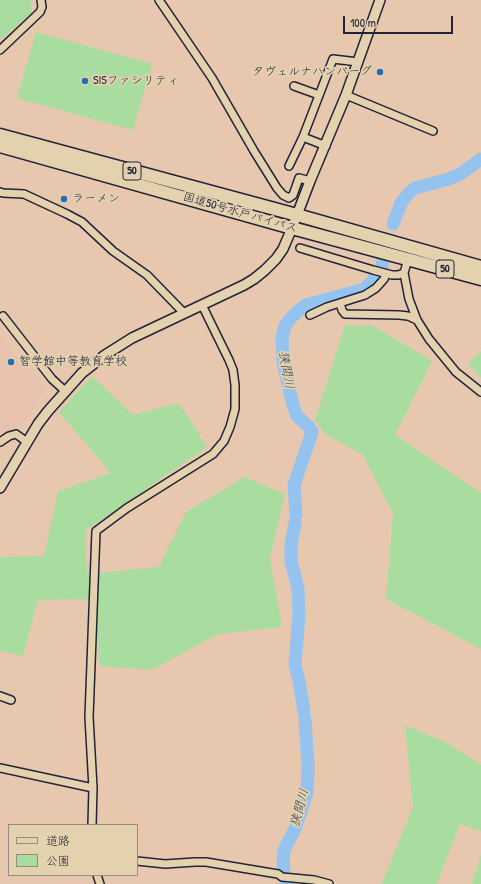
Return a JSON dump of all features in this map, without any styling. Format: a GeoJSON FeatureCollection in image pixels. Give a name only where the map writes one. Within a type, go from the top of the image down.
{"type":"FeatureCollection","features":[{"type":"Feature","properties":{"kind":"highway","name":"国道50号水戸バイパス"},"geometry":{"type":"LineString","coordinates":[[0,134],[481,267]]}},
{"type":"Feature","properties":{"kind":"highway","name":"国道50号水戸バイパス"},"geometry":{"type":"LineString","coordinates":[[0,146],[292,228],[481,279]]}},
{"type":"Feature","properties":{"kind":"street"},"geometry":{"type":"LineString","coordinates":[[0,50],[40,12],[42,7],[41,0]]}},
{"type":"Feature","properties":{"kind":"street"},"geometry":{"type":"LineString","coordinates":[[159,0],[212,78],[277,188],[283,195],[289,198],[293,195],[299,178],[310,181]]}},
{"type":"Feature","properties":{"kind":"street"},"geometry":{"type":"LineString","coordinates":[[0,488],[38,424],[82,373],[105,355],[142,333],[244,285],[254,279],[276,259],[283,249],[310,181],[326,146],[346,96],[380,0]]}},
{"type":"Feature","properties":{"kind":"street"},"geometry":{"type":"LineString","coordinates":[[289,166],[303,137],[333,59],[358,62]]}},
{"type":"Feature","properties":{"kind":"street"},"geometry":{"type":"LineString","coordinates":[[294,86],[319,96]]}},
{"type":"Feature","properties":{"kind":"street"},"geometry":{"type":"LineString","coordinates":[[346,96],[433,131]]}},
{"type":"Feature","properties":{"kind":"street"},"geometry":{"type":"LineString","coordinates":[[303,137],[326,146]]}},
{"type":"Feature","properties":{"kind":"street"},"geometry":{"type":"LineString","coordinates":[[0,192],[24,194],[82,222],[113,251],[147,275],[184,313]]}},
{"type":"Feature","properties":{"kind":"street"},"geometry":{"type":"LineString","coordinates":[[300,248],[386,274],[404,273]]}},
{"type":"Feature","properties":{"kind":"street"},"geometry":{"type":"LineString","coordinates":[[408,259],[404,273],[409,299],[418,320],[429,339],[456,372],[481,392]]}},
{"type":"Feature","properties":{"kind":"street"},"geometry":{"type":"LineString","coordinates":[[310,315],[365,295],[376,288],[384,279],[386,274]]}},
{"type":"Feature","properties":{"kind":"street"},"geometry":{"type":"LineString","coordinates":[[340,303],[345,314],[400,314],[418,320]]}},
{"type":"Feature","properties":{"kind":"street"},"geometry":{"type":"LineString","coordinates":[[92,824],[93,788],[89,717],[96,531],[127,508],[213,454],[224,441],[235,409],[235,385],[233,370],[202,305]]}},
{"type":"Feature","properties":{"kind":"street"},"geometry":{"type":"LineString","coordinates":[[3,316],[52,379],[65,391]]}},
{"type":"Feature","properties":{"kind":"street"},"geometry":{"type":"LineString","coordinates":[[0,442],[9,436],[16,434],[27,442]]}},
{"type":"Feature","properties":{"kind":"street"},"geometry":{"type":"LineString","coordinates":[[0,696],[11,700]]}},
{"type":"Feature","properties":{"kind":"street"},"geometry":{"type":"LineString","coordinates":[[0,768],[93,788]]}},
{"type":"Feature","properties":{"kind":"street"},"geometry":{"type":"LineString","coordinates":[[138,861],[165,864],[206,862],[278,874],[282,877],[314,880],[330,884]]}},
{"type":"Feature","properties":{"kind":"shaded area","name":"智学館中等教育学校"},"geometry":{"type":"Polygon","coordinates":[[[0,335],[46,390],[26,420],[0,437],[0,335]]]}},
{"type":"Feature","properties":{"kind":"green space"},"geometry":{"type":"Polygon","coordinates":[[[0,0],[31,0],[32,13],[0,40],[0,0]]]}},
{"type":"Feature","properties":{"kind":"green space","name":"SISファシリティ"},"geometry":{"type":"Polygon","coordinates":[[[36,32],[152,64],[133,130],[17,98],[36,32]]]}},
{"type":"Feature","properties":{"kind":"green space"},"geometry":{"type":"Polygon","coordinates":[[[345,325],[373,326],[432,361],[395,435],[481,493],[481,649],[386,599],[393,513],[362,454],[325,434],[315,420],[345,325]]]}},
{"type":"Feature","properties":{"kind":"green space"},"geometry":{"type":"Polygon","coordinates":[[[481,351],[481,378],[468,364],[481,351]]]}},
{"type":"Feature","properties":{"kind":"green space"},"geometry":{"type":"Polygon","coordinates":[[[92,376],[133,415],[179,403],[207,447],[85,531],[87,574],[159,567],[186,512],[245,477],[285,494],[270,558],[282,627],[218,634],[151,670],[99,666],[96,599],[38,600],[23,656],[0,651],[0,557],[44,556],[58,491],[111,473],[59,412],[92,376]]]}},
{"type":"Feature","properties":{"kind":"green space"},"geometry":{"type":"Polygon","coordinates":[[[405,725],[445,742],[481,765],[481,831],[460,824],[437,884],[382,884],[413,807],[405,725]]]}},
{"type":"Feature","properties":{"kind":"green space"},"geometry":{"type":"Polygon","coordinates":[[[481,854],[481,884],[472,884],[481,854]]]}},
{"type":"Feature","properties":{"kind":"waterway","name":"狭間川"},"geometry":{"type":"LineString","coordinates":[[393,224],[401,203],[415,188],[449,179],[458,175],[481,159]]}},
{"type":"Feature","properties":{"kind":"waterway","name":"狭間川"},"geometry":{"type":"LineString","coordinates":[[381,270],[383,261]]}},
{"type":"Feature","properties":{"kind":"waterway","name":"狭間川"},"geometry":{"type":"LineString","coordinates":[[296,515],[294,485],[312,432],[309,427],[297,416],[293,405],[283,362],[282,337],[285,326],[291,318],[306,305],[365,289],[378,275]]}},
{"type":"Feature","properties":{"kind":"waterway","name":"狭間川"},"geometry":{"type":"LineString","coordinates":[[295,523],[291,545],[291,561],[298,588],[299,615],[295,665],[304,712]]}},
{"type":"Feature","properties":{"kind":"waterway","name":"狭間川"},"geometry":{"type":"LineString","coordinates":[[284,871],[284,850],[295,829],[307,793],[308,766],[305,719]]}},
{"type":"Feature","properties":{"kind":"place","name":"タヴェルナハンバーグ"},"geometry":{"type":"Point","coordinates":[380,72]}},
{"type":"Feature","properties":{"kind":"place","name":"SISファシリティ"},"geometry":{"type":"Point","coordinates":[85,81]}},
{"type":"Feature","properties":{"kind":"place","name":"ラーメン"},"geometry":{"type":"Point","coordinates":[64,199]}},
{"type":"Feature","properties":{"kind":"place","name":"智学館中等教育学校"},"geometry":{"type":"Point","coordinates":[11,362]}}]}
